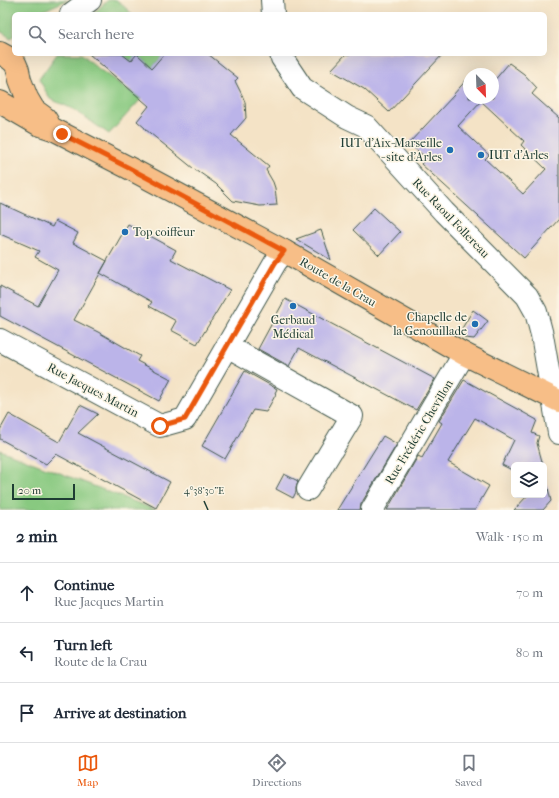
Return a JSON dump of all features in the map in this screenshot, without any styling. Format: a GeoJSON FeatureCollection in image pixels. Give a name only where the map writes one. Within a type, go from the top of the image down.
{"type":"FeatureCollection","features":[{"type":"Feature","properties":{"kind":"main road","name":"Route de la Crau"},"geometry":{"type":"LineString","coordinates":[[0,53],[21,68],[27,98],[34,110],[45,118],[53,128]]}},
{"type":"Feature","properties":{"kind":"main road","name":"Route de la Crau"},"geometry":{"type":"LineString","coordinates":[[0,101],[9,97],[16,90],[21,68]]}},
{"type":"Feature","properties":{"kind":"main road","name":"Route de la Crau"},"geometry":{"type":"LineString","coordinates":[[0,101],[38,124],[53,128],[284,251],[464,354],[556,399]]}},
{"type":"Feature","properties":{"kind":"street"},"geometry":{"type":"LineString","coordinates":[[74,12],[90,0]]}},
{"type":"Feature","properties":{"kind":"street"},"geometry":{"type":"LineString","coordinates":[[272,0],[273,12]]}},
{"type":"Feature","properties":{"kind":"street","name":"Rue Raoul Follereau"},"geometry":{"type":"LineString","coordinates":[[282,56],[302,88],[347,117],[366,126],[444,212],[527,296],[536,312],[542,335],[556,399],[559,433]]}},
{"type":"Feature","properties":{"kind":"street","name":"Rue Jacques Martin"},"geometry":{"type":"LineString","coordinates":[[0,340],[160,426],[185,419],[275,263],[284,251]]}},
{"type":"Feature","properties":{"kind":"street"},"geometry":{"type":"LineString","coordinates":[[227,346],[352,416],[308,489]]}},
{"type":"Feature","properties":{"kind":"street","name":"Rue Frédéric Chevillon"},"geometry":{"type":"LineString","coordinates":[[372,510],[464,354]]}},
{"type":"Feature","properties":{"kind":"green space"},"geometry":{"type":"Polygon","coordinates":[[[0,0],[67,0],[40,12],[12,12],[12,37],[0,31],[0,0]]]}},
{"type":"Feature","properties":{"kind":"green space"},"geometry":{"type":"Polygon","coordinates":[[[108,0],[117,0],[130,12],[95,12],[108,0]]]}},
{"type":"Feature","properties":{"kind":"green space"},"geometry":{"type":"Polygon","coordinates":[[[56,56],[84,56],[99,69],[141,99],[109,134],[73,109],[50,99],[39,79],[56,56]]]}},
{"type":"Feature","properties":{"kind":"green space"},"geometry":{"type":"Polygon","coordinates":[[[125,56],[135,56],[131,61],[125,56]]]}},
{"type":"Feature","properties":{"kind":"green space"},"geometry":{"type":"Polygon","coordinates":[[[139,56],[162,56],[152,68],[139,56]]]}},
{"type":"Feature","properties":{"kind":"green space"},"geometry":{"type":"Polygon","coordinates":[[[0,450],[156,510],[0,510],[0,450]]]}},
{"type":"Feature","properties":{"kind":"building"},"geometry":{"type":"Polygon","coordinates":[[[91,56],[125,56],[131,61],[135,56],[139,56],[152,68],[162,56],[210,56],[238,78],[235,81],[245,102],[246,118],[231,135],[269,166],[266,170],[275,188],[277,205],[260,206],[233,201],[216,184],[199,173],[137,121],[149,106],[91,56]]]}},
{"type":"Feature","properties":{"kind":"building"},"geometry":{"type":"Polygon","coordinates":[[[344,56],[441,56],[389,112],[364,89],[331,70],[344,56]]]}},
{"type":"Feature","properties":{"kind":"building","name":"IUT d'Aix-Marseille - site d'Arles"},"geometry":{"type":"Polygon","coordinates":[[[509,63],[524,74],[537,88],[532,94],[559,118],[559,219],[524,258],[421,164],[426,158],[409,143],[463,84],[463,104],[478,104],[458,126],[489,155],[485,159],[523,194],[546,169],[521,145],[524,141],[484,104],[499,104],[499,75],[509,63]]]}},
{"type":"Feature","properties":{"kind":"building"},"geometry":{"type":"Polygon","coordinates":[[[0,203],[52,227],[55,221],[78,233],[73,243],[107,261],[74,320],[140,356],[137,361],[171,379],[159,401],[0,316],[0,286],[38,306],[58,270],[35,257],[39,251],[0,234],[0,203]]]}},
{"type":"Feature","properties":{"kind":"building"},"geometry":{"type":"Polygon","coordinates":[[[374,208],[400,232],[379,255],[353,230],[374,208]]]}},
{"type":"Feature","properties":{"kind":"building"},"geometry":{"type":"Polygon","coordinates":[[[128,224],[176,250],[171,259],[230,290],[197,344],[171,330],[176,321],[149,306],[152,302],[100,273],[128,224]]]}},
{"type":"Feature","properties":{"kind":"building"},"geometry":{"type":"Polygon","coordinates":[[[321,230],[331,260],[296,239],[321,230]]]}},
{"type":"Feature","properties":{"kind":"building"},"geometry":{"type":"Polygon","coordinates":[[[285,299],[435,379],[416,410],[299,348],[289,366],[258,349],[285,299]]]}},
{"type":"Feature","properties":{"kind":"building","name":"Chapelle de la Genouillade"},"geometry":{"type":"Polygon","coordinates":[[[473,310],[488,321],[474,339],[465,338],[461,330],[473,310]]]}},
{"type":"Feature","properties":{"kind":"building"},"geometry":{"type":"Polygon","coordinates":[[[245,371],[277,389],[276,394],[266,412],[253,410],[225,459],[202,446],[245,371]]]}},
{"type":"Feature","properties":{"kind":"building"},"geometry":{"type":"Polygon","coordinates":[[[464,380],[537,420],[532,433],[539,436],[537,443],[542,462],[511,462],[511,470],[502,465],[514,440],[475,418],[448,462],[489,486],[475,510],[387,510],[418,456],[422,458],[442,423],[439,421],[464,380]]]}},
{"type":"Feature","properties":{"kind":"building"},"geometry":{"type":"Polygon","coordinates":[[[80,405],[98,414],[78,433],[170,482],[156,508],[56,454],[46,464],[0,439],[0,430],[9,414],[59,442],[80,405]]]}},
{"type":"Feature","properties":{"kind":"building"},"geometry":{"type":"Polygon","coordinates":[[[383,436],[397,444],[361,504],[360,510],[337,510],[383,436]]]}},
{"type":"Feature","properties":{"kind":"building"},"geometry":{"type":"Polygon","coordinates":[[[284,474],[298,481],[293,498],[276,489],[284,474]]]}},
{"type":"Feature","properties":{"kind":"building"},"geometry":{"type":"Polygon","coordinates":[[[547,484],[551,501],[543,510],[514,510],[525,498],[547,498],[547,484]]]}},
{"type":"Feature","properties":{"kind":"place","name":"IUT d'Aix-Marseille - site d'Arles"},"geometry":{"type":"Point","coordinates":[450,150]}},
{"type":"Feature","properties":{"kind":"place","name":"IUT d'Arles"},"geometry":{"type":"Point","coordinates":[481,155]}},
{"type":"Feature","properties":{"kind":"place","name":"Top coiffeur"},"geometry":{"type":"Point","coordinates":[125,232]}},
{"type":"Feature","properties":{"kind":"place","name":"Gerbaud Médical"},"geometry":{"type":"Point","coordinates":[293,306]}},
{"type":"Feature","properties":{"kind":"place","name":"Chapelle de la Genouillade"},"geometry":{"type":"Point","coordinates":[475,324]}},
{"type":"Feature","properties":{"kind":"route"},"geometry":{"type":"LineString","coordinates":[[62,134],[284,251],[275,263],[185,419],[160,426]]}}]}
